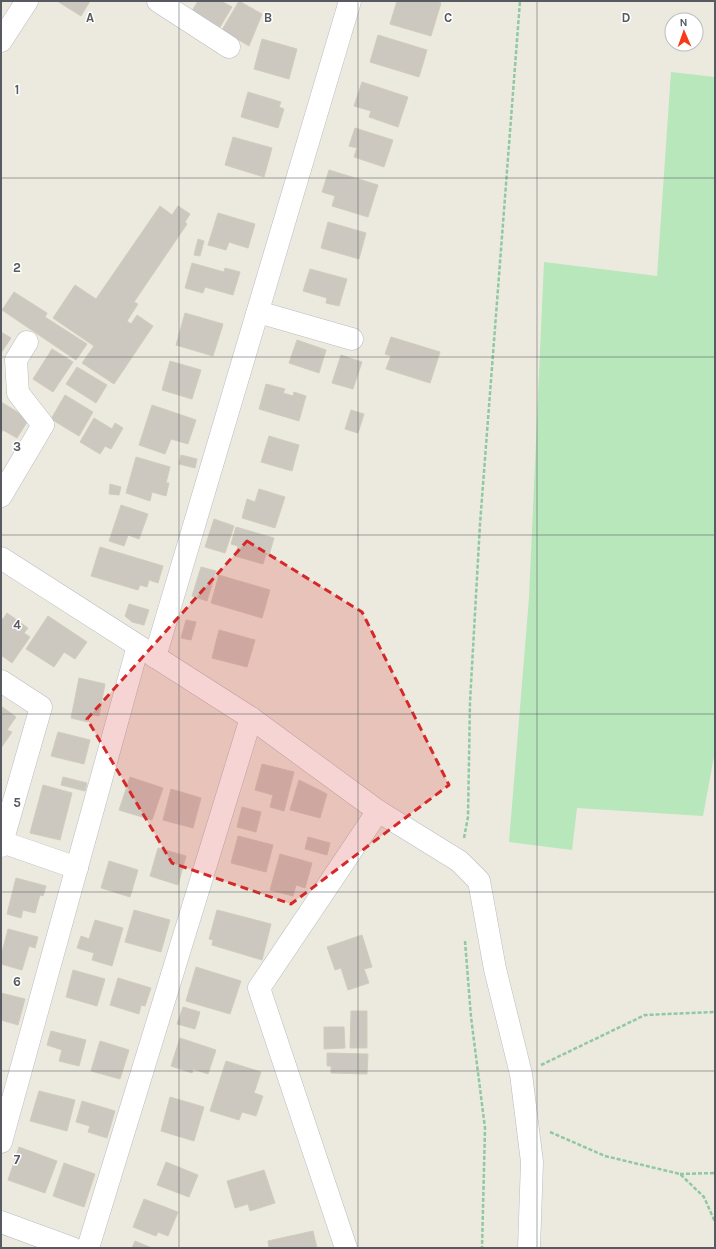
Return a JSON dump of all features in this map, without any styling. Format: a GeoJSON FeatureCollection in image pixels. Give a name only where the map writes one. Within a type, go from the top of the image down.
{"type":"FeatureCollection","features":[{"type":"Feature","properties":{"kind":"street"},"geometry":{"type":"LineString","coordinates":[[1,41],[27,1]]}},
{"type":"Feature","properties":{"kind":"street"},"geometry":{"type":"LineString","coordinates":[[158,1],[229,47]]}},
{"type":"Feature","properties":{"kind":"street"},"geometry":{"type":"LineString","coordinates":[[1,1142],[77,868],[146,652],[258,312],[350,1]]}},
{"type":"Feature","properties":{"kind":"street"},"geometry":{"type":"LineString","coordinates":[[258,312],[352,339]]}},
{"type":"Feature","properties":{"kind":"street"},"geometry":{"type":"LineString","coordinates":[[1,496],[43,425],[18,393],[16,360],[27,342]]}},
{"type":"Feature","properties":{"kind":"street"},"geometry":{"type":"LineString","coordinates":[[1,558],[251,718],[378,811],[459,861],[478,881],[495,969],[521,1074],[532,1162],[529,1248]]}},
{"type":"Feature","properties":{"kind":"street"},"geometry":{"type":"LineString","coordinates":[[1,681],[41,707],[2,844],[77,868]]}},
{"type":"Feature","properties":{"kind":"street"},"geometry":{"type":"LineString","coordinates":[[88,1248],[251,718]]}},
{"type":"Feature","properties":{"kind":"street"},"geometry":{"type":"LineString","coordinates":[[346,1248],[260,988],[378,811]]}},
{"type":"Feature","properties":{"kind":"street"},"geometry":{"type":"LineString","coordinates":[[1,1222],[72,1248]]}},
{"type":"Feature","properties":{"kind":"path"},"geometry":{"type":"LineString","coordinates":[[459,861],[468,817],[470,702],[480,524],[520,1]]}},
{"type":"Feature","properties":{"kind":"path"},"geometry":{"type":"LineString","coordinates":[[465,939],[470,1017],[485,1128],[482,1248]]}},
{"type":"Feature","properties":{"kind":"path"},"geometry":{"type":"LineString","coordinates":[[521,1074],[645,1015],[715,1012]]}},
{"type":"Feature","properties":{"kind":"path"},"geometry":{"type":"LineString","coordinates":[[546,1130],[605,1156],[680,1174],[715,1173]]}},
{"type":"Feature","properties":{"kind":"path"},"geometry":{"type":"LineString","coordinates":[[680,1174],[704,1197],[715,1222]]}},
{"type":"Feature","properties":{"kind":"highlighted area"},"geometry":{"type":"Polygon","coordinates":[[[247,541],[362,612],[449,785],[291,904],[172,863],[87,719],[247,541]]]}},
{"type":"Feature","properties":{"kind":"green space"},"geometry":{"type":"Polygon","coordinates":[[[671,72],[715,77],[715,751],[703,816],[577,808],[572,850],[509,842],[529,598],[544,262],[657,276],[671,72]]]}},
{"type":"Feature","properties":{"kind":"building"},"geometry":{"type":"Polygon","coordinates":[[[57,1],[90,1],[81,16],[57,1]]]}},
{"type":"Feature","properties":{"kind":"building"},"geometry":{"type":"Polygon","coordinates":[[[198,1],[221,1],[232,7],[220,27],[192,11],[198,1]]]}},
{"type":"Feature","properties":{"kind":"building"},"geometry":{"type":"Polygon","coordinates":[[[239,1],[262,14],[249,46],[222,30],[239,1]]]}},
{"type":"Feature","properties":{"kind":"building"},"geometry":{"type":"Polygon","coordinates":[[[397,1],[434,1],[441,3],[431,36],[390,24],[397,1]]]}},
{"type":"Feature","properties":{"kind":"building"},"geometry":{"type":"Polygon","coordinates":[[[378,35],[427,50],[419,77],[370,62],[378,35]]]}},
{"type":"Feature","properties":{"kind":"building"},"geometry":{"type":"Polygon","coordinates":[[[262,39],[297,49],[289,79],[254,69],[262,39]]]}},
{"type":"Feature","properties":{"kind":"building"},"geometry":{"type":"Polygon","coordinates":[[[362,82],[408,97],[398,127],[369,117],[371,111],[354,106],[362,82]]]}},
{"type":"Feature","properties":{"kind":"building"},"geometry":{"type":"Polygon","coordinates":[[[248,92],[281,102],[279,107],[284,109],[278,128],[241,117],[248,92]]]}},
{"type":"Feature","properties":{"kind":"building"},"geometry":{"type":"Polygon","coordinates":[[[355,128],[393,140],[384,167],[354,157],[357,148],[349,146],[355,128]]]}},
{"type":"Feature","properties":{"kind":"building"},"geometry":{"type":"Polygon","coordinates":[[[233,137],[272,148],[264,177],[225,165],[233,137]]]}},
{"type":"Feature","properties":{"kind":"building"},"geometry":{"type":"Polygon","coordinates":[[[329,170],[378,185],[368,217],[332,206],[335,196],[322,192],[329,170]]]}},
{"type":"Feature","properties":{"kind":"building"},"geometry":{"type":"Polygon","coordinates":[[[160,206],[172,215],[178,206],[190,214],[185,222],[187,224],[134,302],[138,304],[127,321],[131,324],[137,315],[153,326],[114,384],[82,363],[94,346],[53,318],[75,285],[96,299],[160,206]]]}},
{"type":"Feature","properties":{"kind":"building"},"geometry":{"type":"Polygon","coordinates":[[[218,213],[255,224],[248,248],[229,242],[226,250],[208,245],[218,213]]]}},
{"type":"Feature","properties":{"kind":"building"},"geometry":{"type":"Polygon","coordinates":[[[328,222],[366,233],[359,259],[321,248],[328,222]]]}},
{"type":"Feature","properties":{"kind":"building"},"geometry":{"type":"Polygon","coordinates":[[[198,239],[204,241],[200,256],[194,255],[198,239]]]}},
{"type":"Feature","properties":{"kind":"building"},"geometry":{"type":"Polygon","coordinates":[[[192,263],[224,272],[225,268],[240,272],[233,295],[205,287],[203,293],[185,288],[192,263]]]}},
{"type":"Feature","properties":{"kind":"building"},"geometry":{"type":"Polygon","coordinates":[[[310,269],[347,279],[339,306],[326,303],[327,298],[303,291],[310,269]]]}},
{"type":"Feature","properties":{"kind":"building"},"geometry":{"type":"Polygon","coordinates":[[[14,292],[47,313],[45,317],[87,344],[76,360],[2,310],[14,292]]]}},
{"type":"Feature","properties":{"kind":"building"},"geometry":{"type":"Polygon","coordinates":[[[185,313],[223,324],[213,356],[176,345],[185,313]]]}},
{"type":"Feature","properties":{"kind":"building"},"geometry":{"type":"Polygon","coordinates":[[[1,332],[11,338],[1,353],[1,332]]]}},
{"type":"Feature","properties":{"kind":"building"},"geometry":{"type":"Polygon","coordinates":[[[391,337],[440,352],[430,383],[386,369],[391,356],[385,354],[391,337]]]}},
{"type":"Feature","properties":{"kind":"building"},"geometry":{"type":"Polygon","coordinates":[[[297,340],[326,350],[319,373],[289,363],[297,340]]]}},
{"type":"Feature","properties":{"kind":"building"},"geometry":{"type":"Polygon","coordinates":[[[52,349],[73,362],[53,392],[33,379],[52,349]]]}},
{"type":"Feature","properties":{"kind":"building"},"geometry":{"type":"Polygon","coordinates":[[[341,355],[362,362],[353,389],[332,383],[341,355]]]}},
{"type":"Feature","properties":{"kind":"building"},"geometry":{"type":"Polygon","coordinates":[[[170,361],[201,370],[192,399],[162,390],[170,361]]]}},
{"type":"Feature","properties":{"kind":"building"},"geometry":{"type":"Polygon","coordinates":[[[77,367],[107,385],[96,403],[66,384],[77,367]]]}},
{"type":"Feature","properties":{"kind":"building"},"geometry":{"type":"Polygon","coordinates":[[[266,384],[285,389],[283,393],[293,396],[294,392],[306,396],[299,421],[259,409],[266,384]]]}},
{"type":"Feature","properties":{"kind":"building"},"geometry":{"type":"Polygon","coordinates":[[[65,395],[93,412],[79,436],[51,419],[65,395]]]}},
{"type":"Feature","properties":{"kind":"building"},"geometry":{"type":"Polygon","coordinates":[[[1,402],[29,419],[17,438],[3,430],[1,433],[1,402]]]}},
{"type":"Feature","properties":{"kind":"building"},"geometry":{"type":"Polygon","coordinates":[[[152,405],[196,420],[188,444],[171,439],[165,454],[139,445],[152,405]]]}},
{"type":"Feature","properties":{"kind":"building"},"geometry":{"type":"Polygon","coordinates":[[[351,410],[364,414],[358,433],[345,429],[351,410]]]}},
{"type":"Feature","properties":{"kind":"building"},"geometry":{"type":"Polygon","coordinates":[[[94,418],[112,429],[115,423],[123,428],[111,449],[105,446],[100,454],[80,442],[94,418]]]}},
{"type":"Feature","properties":{"kind":"building"},"geometry":{"type":"Polygon","coordinates":[[[269,436],[299,445],[292,471],[261,462],[269,436]]]}},
{"type":"Feature","properties":{"kind":"building"},"geometry":{"type":"Polygon","coordinates":[[[181,455],[197,459],[195,468],[179,464],[181,455]]]}},
{"type":"Feature","properties":{"kind":"building"},"geometry":{"type":"Polygon","coordinates":[[[136,457],[170,467],[166,483],[169,483],[166,496],[152,492],[150,501],[126,493],[136,457]]]}},
{"type":"Feature","properties":{"kind":"building"},"geometry":{"type":"Polygon","coordinates":[[[110,484],[121,487],[119,495],[109,494],[110,484]]]}},
{"type":"Feature","properties":{"kind":"building"},"geometry":{"type":"Polygon","coordinates":[[[259,489],[285,497],[275,528],[242,518],[247,499],[255,502],[259,489]]]}},
{"type":"Feature","properties":{"kind":"building"},"geometry":{"type":"Polygon","coordinates":[[[121,505],[148,514],[139,539],[128,535],[124,546],[109,541],[121,505]]]}},
{"type":"Feature","properties":{"kind":"building"},"geometry":{"type":"Polygon","coordinates":[[[214,519],[234,526],[225,553],[205,547],[214,519]]]}},
{"type":"Feature","properties":{"kind":"building"},"geometry":{"type":"Polygon","coordinates":[[[236,527],[274,538],[269,555],[266,554],[263,564],[235,556],[238,546],[231,544],[236,527]]]}},
{"type":"Feature","properties":{"kind":"building"},"geometry":{"type":"Polygon","coordinates":[[[100,547],[163,566],[158,583],[149,580],[147,587],[140,585],[138,590],[91,576],[100,547]]]}},
{"type":"Feature","properties":{"kind":"building"},"geometry":{"type":"Polygon","coordinates":[[[201,567],[216,571],[207,601],[192,596],[201,567]]]}},
{"type":"Feature","properties":{"kind":"building"},"geometry":{"type":"Polygon","coordinates":[[[219,575],[270,590],[262,618],[211,603],[219,575]]]}},
{"type":"Feature","properties":{"kind":"building"},"geometry":{"type":"Polygon","coordinates":[[[129,604],[149,610],[144,625],[132,622],[125,616],[129,604]]]}},
{"type":"Feature","properties":{"kind":"building"},"geometry":{"type":"Polygon","coordinates":[[[7,613],[28,628],[24,633],[30,637],[12,663],[1,655],[1,618],[3,619],[7,613]]]}},
{"type":"Feature","properties":{"kind":"building"},"geometry":{"type":"Polygon","coordinates":[[[48,616],[87,642],[75,659],[64,652],[54,667],[26,649],[48,616]]]}},
{"type":"Feature","properties":{"kind":"building"},"geometry":{"type":"Polygon","coordinates":[[[186,620],[196,622],[191,640],[181,638],[186,620]]]}},
{"type":"Feature","properties":{"kind":"building"},"geometry":{"type":"Polygon","coordinates":[[[219,630],[255,640],[247,667],[212,658],[219,630]]]}},
{"type":"Feature","properties":{"kind":"building"},"geometry":{"type":"Polygon","coordinates":[[[79,678],[105,684],[99,716],[90,714],[88,722],[71,718],[79,678]]]}},
{"type":"Feature","properties":{"kind":"building"},"geometry":{"type":"Polygon","coordinates":[[[1,706],[16,717],[7,730],[12,732],[1,748],[1,706]]]}},
{"type":"Feature","properties":{"kind":"building"},"geometry":{"type":"Polygon","coordinates":[[[58,732],[90,740],[84,764],[51,756],[58,732]]]}},
{"type":"Feature","properties":{"kind":"building"},"geometry":{"type":"Polygon","coordinates":[[[262,764],[294,772],[284,811],[270,807],[273,795],[255,790],[262,764]]]}},
{"type":"Feature","properties":{"kind":"building"},"geometry":{"type":"Polygon","coordinates":[[[63,777],[87,783],[85,791],[61,785],[63,777]]]}},
{"type":"Feature","properties":{"kind":"building"},"geometry":{"type":"Polygon","coordinates":[[[130,777],[163,788],[152,820],[119,810],[130,777]]]}},
{"type":"Feature","properties":{"kind":"building"},"geometry":{"type":"Polygon","coordinates":[[[299,780],[327,794],[320,818],[290,810],[299,780]]]}},
{"type":"Feature","properties":{"kind":"building"},"geometry":{"type":"Polygon","coordinates":[[[43,785],[72,793],[60,840],[30,833],[43,785]]]}},
{"type":"Feature","properties":{"kind":"building"},"geometry":{"type":"Polygon","coordinates":[[[171,789],[201,798],[193,828],[163,820],[171,789]]]}},
{"type":"Feature","properties":{"kind":"building"},"geometry":{"type":"Polygon","coordinates":[[[242,807],[261,812],[256,832],[237,827],[242,807]]]}},
{"type":"Feature","properties":{"kind":"building"},"geometry":{"type":"Polygon","coordinates":[[[238,836],[273,845],[266,872],[231,863],[238,836]]]}},
{"type":"Feature","properties":{"kind":"building"},"geometry":{"type":"Polygon","coordinates":[[[308,837],[330,843],[327,855],[305,849],[308,837]]]}},
{"type":"Feature","properties":{"kind":"building"},"geometry":{"type":"Polygon","coordinates":[[[158,848],[186,856],[178,885],[150,876],[158,848]]]}},
{"type":"Feature","properties":{"kind":"building"},"geometry":{"type":"Polygon","coordinates":[[[280,854],[312,863],[305,888],[296,885],[293,896],[270,890],[280,854]]]}},
{"type":"Feature","properties":{"kind":"building"},"geometry":{"type":"Polygon","coordinates":[[[109,861],[138,870],[130,897],[101,888],[109,861]]]}},
{"type":"Feature","properties":{"kind":"building"},"geometry":{"type":"Polygon","coordinates":[[[16,878],[46,886],[43,896],[40,895],[35,913],[23,910],[21,918],[7,914],[16,878]]]}},
{"type":"Feature","properties":{"kind":"building"},"geometry":{"type":"Polygon","coordinates":[[[134,910],[170,920],[161,952],[125,942],[134,910]]]}},
{"type":"Feature","properties":{"kind":"building"},"geometry":{"type":"Polygon","coordinates":[[[217,910],[271,924],[262,960],[212,945],[213,940],[209,939],[217,910]]]}},
{"type":"Feature","properties":{"kind":"building"},"geometry":{"type":"Polygon","coordinates":[[[95,920],[123,928],[112,966],[92,960],[94,953],[77,948],[81,936],[89,939],[95,920]]]}},
{"type":"Feature","properties":{"kind":"building"},"geometry":{"type":"Polygon","coordinates":[[[8,929],[38,937],[35,948],[29,946],[22,970],[1,964],[1,956],[8,929]]]}},
{"type":"Feature","properties":{"kind":"building"},"geometry":{"type":"Polygon","coordinates":[[[362,935],[372,967],[364,969],[369,983],[348,990],[341,968],[335,970],[327,947],[362,935]]]}},
{"type":"Feature","properties":{"kind":"building"},"geometry":{"type":"Polygon","coordinates":[[[196,967],[241,981],[230,1014],[186,1001],[196,967]]]}},
{"type":"Feature","properties":{"kind":"building"},"geometry":{"type":"Polygon","coordinates":[[[73,970],[105,979],[97,1006],[66,997],[73,970]]]}},
{"type":"Feature","properties":{"kind":"building"},"geometry":{"type":"Polygon","coordinates":[[[118,978],[151,988],[145,1006],[141,1005],[139,1014],[110,1005],[118,978]]]}},
{"type":"Feature","properties":{"kind":"building"},"geometry":{"type":"Polygon","coordinates":[[[1,993],[25,999],[18,1025],[1,1020],[1,993]]]}},
{"type":"Feature","properties":{"kind":"building"},"geometry":{"type":"Polygon","coordinates":[[[183,1007],[200,1012],[195,1029],[177,1024],[183,1007]]]}},
{"type":"Feature","properties":{"kind":"building"},"geometry":{"type":"Polygon","coordinates":[[[351,1011],[367,1011],[367,1048],[350,1048],[351,1011]]]}},
{"type":"Feature","properties":{"kind":"building"},"geometry":{"type":"Polygon","coordinates":[[[324,1027],[344,1027],[345,1048],[324,1049],[324,1027]]]}},
{"type":"Feature","properties":{"kind":"building"},"geometry":{"type":"Polygon","coordinates":[[[51,1031],[86,1040],[79,1066],[59,1061],[62,1050],[47,1045],[51,1031]]]}},
{"type":"Feature","properties":{"kind":"building"},"geometry":{"type":"Polygon","coordinates":[[[180,1038],[216,1050],[208,1074],[193,1069],[192,1073],[171,1066],[180,1038]]]}},
{"type":"Feature","properties":{"kind":"building"},"geometry":{"type":"Polygon","coordinates":[[[100,1041],[129,1050],[120,1079],[91,1071],[100,1041]]]}},
{"type":"Feature","properties":{"kind":"building"},"geometry":{"type":"Polygon","coordinates":[[[327,1053],[368,1054],[367,1074],[331,1073],[331,1066],[327,1066],[327,1053]]]}},
{"type":"Feature","properties":{"kind":"building"},"geometry":{"type":"Polygon","coordinates":[[[226,1061],[261,1072],[254,1093],[263,1096],[256,1116],[242,1112],[239,1120],[210,1111],[226,1061]]]}},
{"type":"Feature","properties":{"kind":"building"},"geometry":{"type":"Polygon","coordinates":[[[39,1091],[75,1100],[67,1131],[30,1121],[39,1091]]]}},
{"type":"Feature","properties":{"kind":"building"},"geometry":{"type":"Polygon","coordinates":[[[170,1097],[204,1107],[194,1141],[161,1131],[170,1097]]]}},
{"type":"Feature","properties":{"kind":"building"},"geometry":{"type":"Polygon","coordinates":[[[82,1101],[115,1111],[107,1138],[88,1132],[90,1126],[76,1122],[82,1101]]]}},
{"type":"Feature","properties":{"kind":"building"},"geometry":{"type":"Polygon","coordinates":[[[19,1147],[57,1161],[45,1193],[8,1180],[19,1147]]]}},
{"type":"Feature","properties":{"kind":"building"},"geometry":{"type":"Polygon","coordinates":[[[166,1162],[198,1175],[189,1197],[157,1185],[166,1162]]]}},
{"type":"Feature","properties":{"kind":"building"},"geometry":{"type":"Polygon","coordinates":[[[64,1163],[95,1174],[84,1207],[53,1196],[64,1163]]]}},
{"type":"Feature","properties":{"kind":"building"},"geometry":{"type":"Polygon","coordinates":[[[264,1170],[275,1203],[250,1211],[248,1204],[235,1208],[227,1181],[264,1170]]]}},
{"type":"Feature","properties":{"kind":"building"},"geometry":{"type":"Polygon","coordinates":[[[144,1199],[178,1212],[168,1236],[158,1232],[156,1236],[133,1227],[144,1199]]]}},
{"type":"Feature","properties":{"kind":"building"},"geometry":{"type":"Polygon","coordinates":[[[313,1231],[317,1248],[269,1248],[268,1241],[313,1231]]]}},
{"type":"Feature","properties":{"kind":"building"},"geometry":{"type":"Polygon","coordinates":[[[135,1241],[152,1248],[132,1248],[135,1241]]]}}]}
